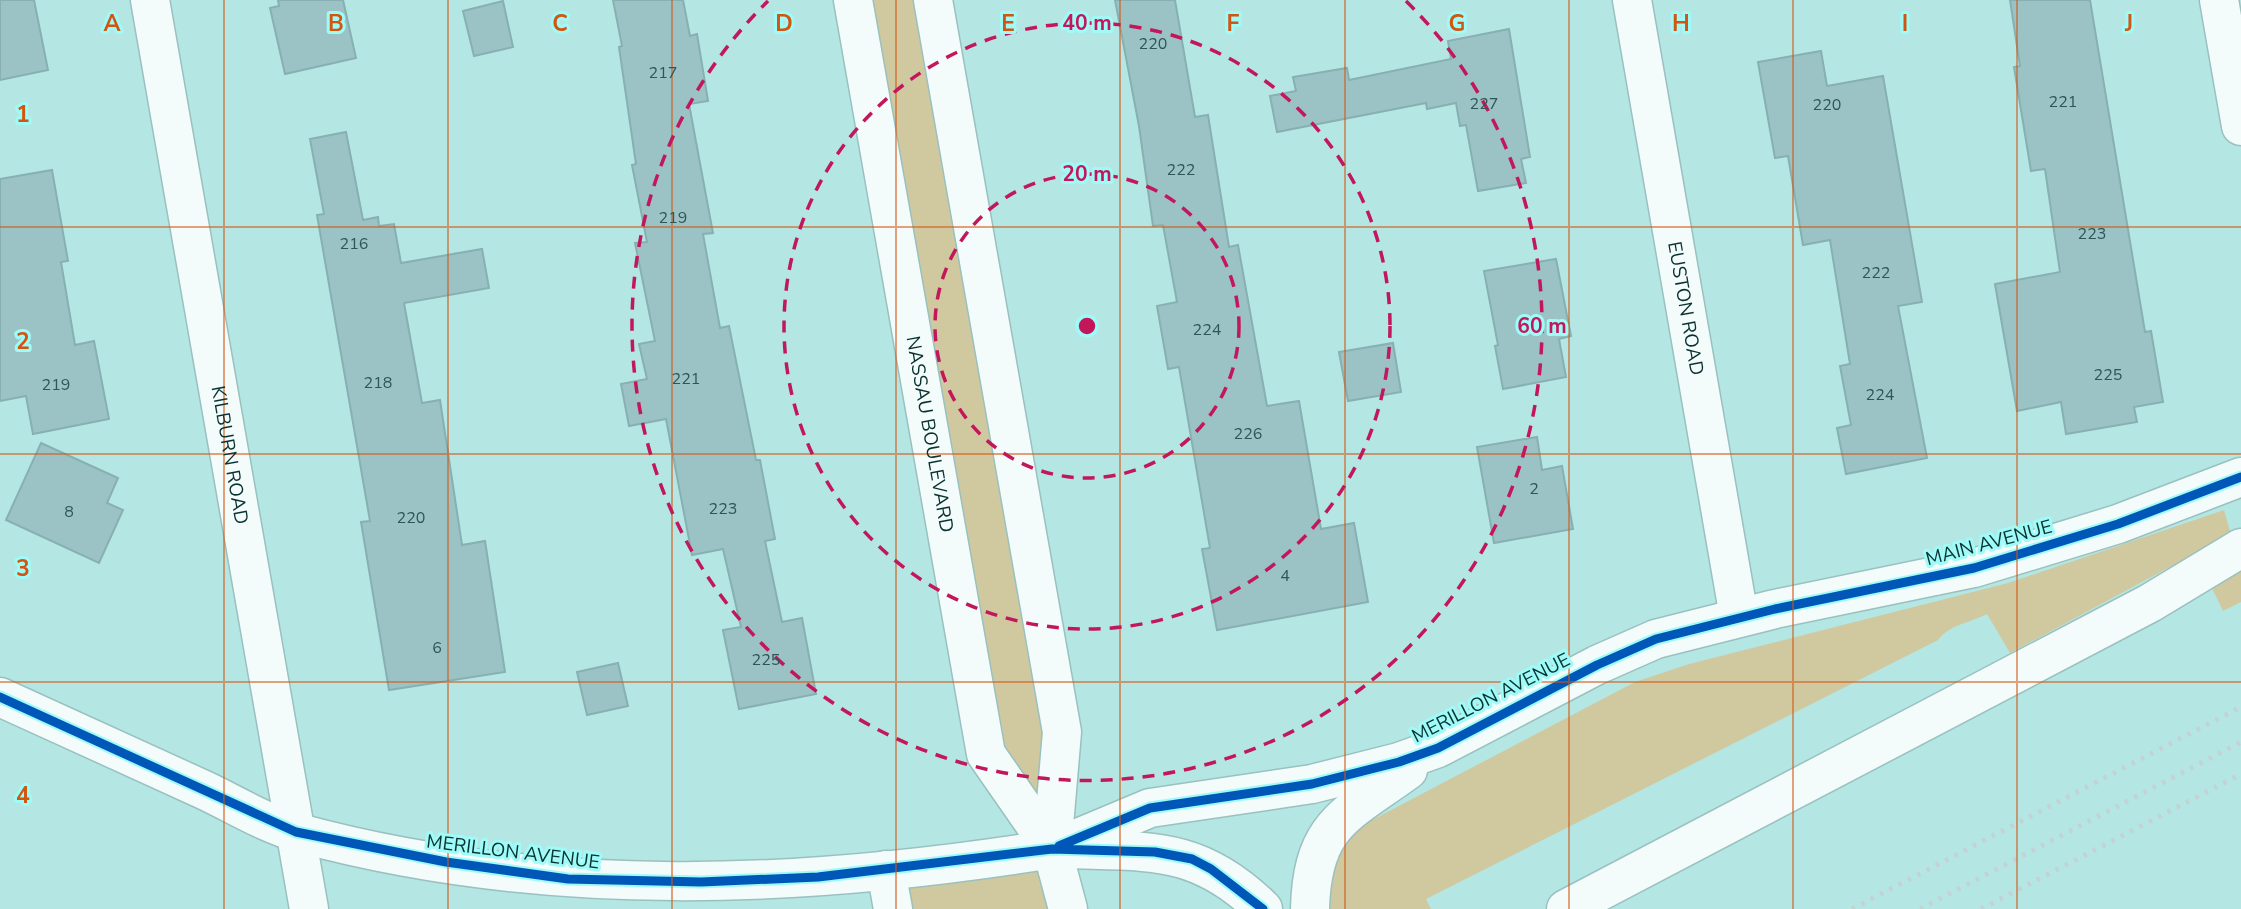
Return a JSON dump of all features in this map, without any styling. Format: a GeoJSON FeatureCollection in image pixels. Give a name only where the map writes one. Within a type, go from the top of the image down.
{"type":"FeatureCollection","features":[{"type":"Feature","properties":{"kind":"street","name":"KILBURN ROAD"},"geometry":{"type":"LineString","coordinates":[[150,0],[309,909]]}},
{"type":"Feature","properties":{"kind":"street","name":"NASSAU BOULEVARD"},"geometry":{"type":"LineString","coordinates":[[853,0],[986,754],[1052,849]]}},
{"type":"Feature","properties":{"kind":"street","name":"NASSAU BOULEVARD"},"geometry":{"type":"LineString","coordinates":[[933,0],[1062,732],[1052,849],[1068,909]]}},
{"type":"Feature","properties":{"kind":"street","name":"EUSTON ROAD"},"geometry":{"type":"LineString","coordinates":[[1632,0],[1739,617]]}},
{"type":"Feature","properties":{"kind":"street"},"geometry":{"type":"LineString","coordinates":[[2219,0],[2241,126]]}},
{"type":"Feature","properties":{"kind":"street","name":"MAIN AVENUE"},"geometry":{"type":"LineString","coordinates":[[1739,617],[1974,568],[2118,524],[2241,477]]}},
{"type":"Feature","properties":{"kind":"street"},"geometry":{"type":"LineString","coordinates":[[1566,909],[2150,603],[2241,548]]}},
{"type":"Feature","properties":{"kind":"street","name":"MERILLON AVENUE"},"geometry":{"type":"LineString","coordinates":[[1310,909],[1312,866],[1318,851],[1340,818],[1438,748],[1626,651],[1656,639],[1739,617]]}},
{"type":"Feature","properties":{"kind":"street","name":"MERILLON AVENUE"},"geometry":{"type":"LineString","coordinates":[[0,697],[296,832],[446,862],[568,879],[701,883],[818,877],[1052,849],[1155,852],[1192,859],[1232,883],[1263,909]]}},
{"type":"Feature","properties":{"kind":"street","name":"MERILLON AVENUE"},"geometry":{"type":"LineString","coordinates":[[1052,849],[1150,808],[1356,775],[1438,748]]}},
{"type":"Feature","properties":{"kind":"street"},"geometry":{"type":"LineString","coordinates":[[886,870],[892,909]]}},
{"type":"Feature","properties":{"kind":"shaded area"},"geometry":{"type":"Polygon","coordinates":[[[854,0],[932,0],[1058,735],[1038,813],[986,754],[854,0]]]}},
{"type":"Feature","properties":{"kind":"shaded area"},"geometry":{"type":"Polygon","coordinates":[[[2224,510],[2231,534],[2010,653],[1987,614],[1954,627],[1938,640],[1426,899],[1431,909],[1326,909],[1331,862],[1355,829],[1635,682],[1689,664],[2008,583],[2224,510]]]}},
{"type":"Feature","properties":{"kind":"shaded area"},"geometry":{"type":"Polygon","coordinates":[[[2241,569],[2241,602],[2223,611],[2212,588],[2241,569]]]}},
{"type":"Feature","properties":{"kind":"shaded area"},"geometry":{"type":"Polygon","coordinates":[[[1052,849],[1073,909],[893,909],[886,870],[1052,849]]]}},
{"type":"Feature","properties":{"kind":"building"},"geometry":{"type":"Polygon","coordinates":[[[0,0],[34,0],[48,70],[0,80],[0,0]]]}},
{"type":"Feature","properties":{"kind":"building"},"geometry":{"type":"Polygon","coordinates":[[[278,0],[343,0],[356,58],[285,74],[270,8],[279,6],[278,0]]]}},
{"type":"Feature","properties":{"kind":"building"},"geometry":{"type":"Polygon","coordinates":[[[613,0],[683,0],[690,36],[697,34],[708,101],[689,104],[713,233],[703,234],[720,328],[729,326],[756,460],[760,460],[775,539],[765,541],[782,622],[802,618],[816,694],[739,709],[723,630],[741,627],[723,549],[692,555],[666,419],[629,426],[621,384],[647,379],[639,344],[655,341],[635,243],[647,242],[632,165],[636,164],[619,47],[622,46],[613,0]]]}},
{"type":"Feature","properties":{"kind":"building"},"geometry":{"type":"Polygon","coordinates":[[[1115,0],[1175,0],[1195,117],[1208,115],[1229,247],[1238,245],[1267,406],[1299,401],[1321,529],[1354,523],[1368,602],[1217,630],[1202,549],[1210,548],[1179,367],[1168,369],[1157,306],[1177,302],[1163,225],[1153,226],[1139,126],[1115,0]]]}},
{"type":"Feature","properties":{"kind":"building"},"geometry":{"type":"Polygon","coordinates":[[[2010,0],[2090,0],[2145,332],[2151,331],[2163,402],[2134,407],[2137,422],[2066,434],[2061,402],[2017,411],[1995,284],[2060,272],[2045,169],[2031,171],[2014,67],[2020,66],[2010,0]]]}},
{"type":"Feature","properties":{"kind":"building"},"geometry":{"type":"Polygon","coordinates":[[[503,1],[513,47],[474,56],[463,11],[503,1]]]}},
{"type":"Feature","properties":{"kind":"building"},"geometry":{"type":"Polygon","coordinates":[[[1509,29],[1530,157],[1521,159],[1526,183],[1478,191],[1466,125],[1460,126],[1456,103],[1427,109],[1426,103],[1277,132],[1270,96],[1296,91],[1293,77],[1347,68],[1349,80],[1451,59],[1448,41],[1509,29]]]}},
{"type":"Feature","properties":{"kind":"building"},"geometry":{"type":"Polygon","coordinates":[[[1821,51],[1827,86],[1883,76],[1922,302],[1898,306],[1927,458],[1846,474],[1837,428],[1851,425],[1840,366],[1850,364],[1830,240],[1803,245],[1788,156],[1775,158],[1758,62],[1821,51]]]}},
{"type":"Feature","properties":{"kind":"building"},"geometry":{"type":"Polygon","coordinates":[[[346,132],[363,220],[378,217],[379,226],[394,224],[401,263],[482,249],[489,288],[404,303],[422,403],[440,400],[462,545],[485,541],[505,672],[389,690],[361,522],[370,521],[317,215],[324,214],[310,139],[346,132]]]}},
{"type":"Feature","properties":{"kind":"building"},"geometry":{"type":"Polygon","coordinates":[[[52,170],[68,261],[61,262],[75,345],[94,341],[109,419],[33,434],[26,396],[0,401],[0,179],[52,170]]]}},
{"type":"Feature","properties":{"kind":"building"},"geometry":{"type":"Polygon","coordinates":[[[1556,259],[1571,336],[1559,339],[1566,377],[1503,389],[1484,271],[1556,259]]]}},
{"type":"Feature","properties":{"kind":"building"},"geometry":{"type":"Polygon","coordinates":[[[1393,343],[1401,392],[1348,401],[1339,352],[1393,343]]]}},
{"type":"Feature","properties":{"kind":"building"},"geometry":{"type":"Polygon","coordinates":[[[1537,437],[1542,470],[1562,466],[1573,529],[1494,543],[1477,447],[1537,437]]]}},
{"type":"Feature","properties":{"kind":"building"},"geometry":{"type":"Polygon","coordinates":[[[41,443],[118,478],[107,503],[123,510],[99,563],[6,520],[41,443]]]}},
{"type":"Feature","properties":{"kind":"building"},"geometry":{"type":"Polygon","coordinates":[[[618,663],[628,706],[587,715],[577,672],[618,663]]]}},
{"type":"Feature","properties":{"kind":"railway"},"geometry":{"type":"LineString","coordinates":[[1852,909],[2241,707]]}},
{"type":"Feature","properties":{"kind":"railway"},"geometry":{"type":"LineString","coordinates":[[1920,909],[2241,742]]}},
{"type":"Feature","properties":{"kind":"railway"},"geometry":{"type":"LineString","coordinates":[[1981,909],[2241,774]]}},
{"type":"Feature","properties":{"kind":"cycle path"},"geometry":{"type":"LineString","coordinates":[[1059,846],[1150,808],[1312,784],[1399,762],[1438,748],[1597,665],[1656,639],[1775,609],[1974,568],[2118,524],[2241,477]]}},
{"type":"Feature","properties":{"kind":"cycle path"},"geometry":{"type":"LineString","coordinates":[[0,697],[296,832],[446,862],[568,879],[701,882],[818,877],[1052,849],[1155,852],[1192,859],[1211,869],[1263,909]]}}]}
